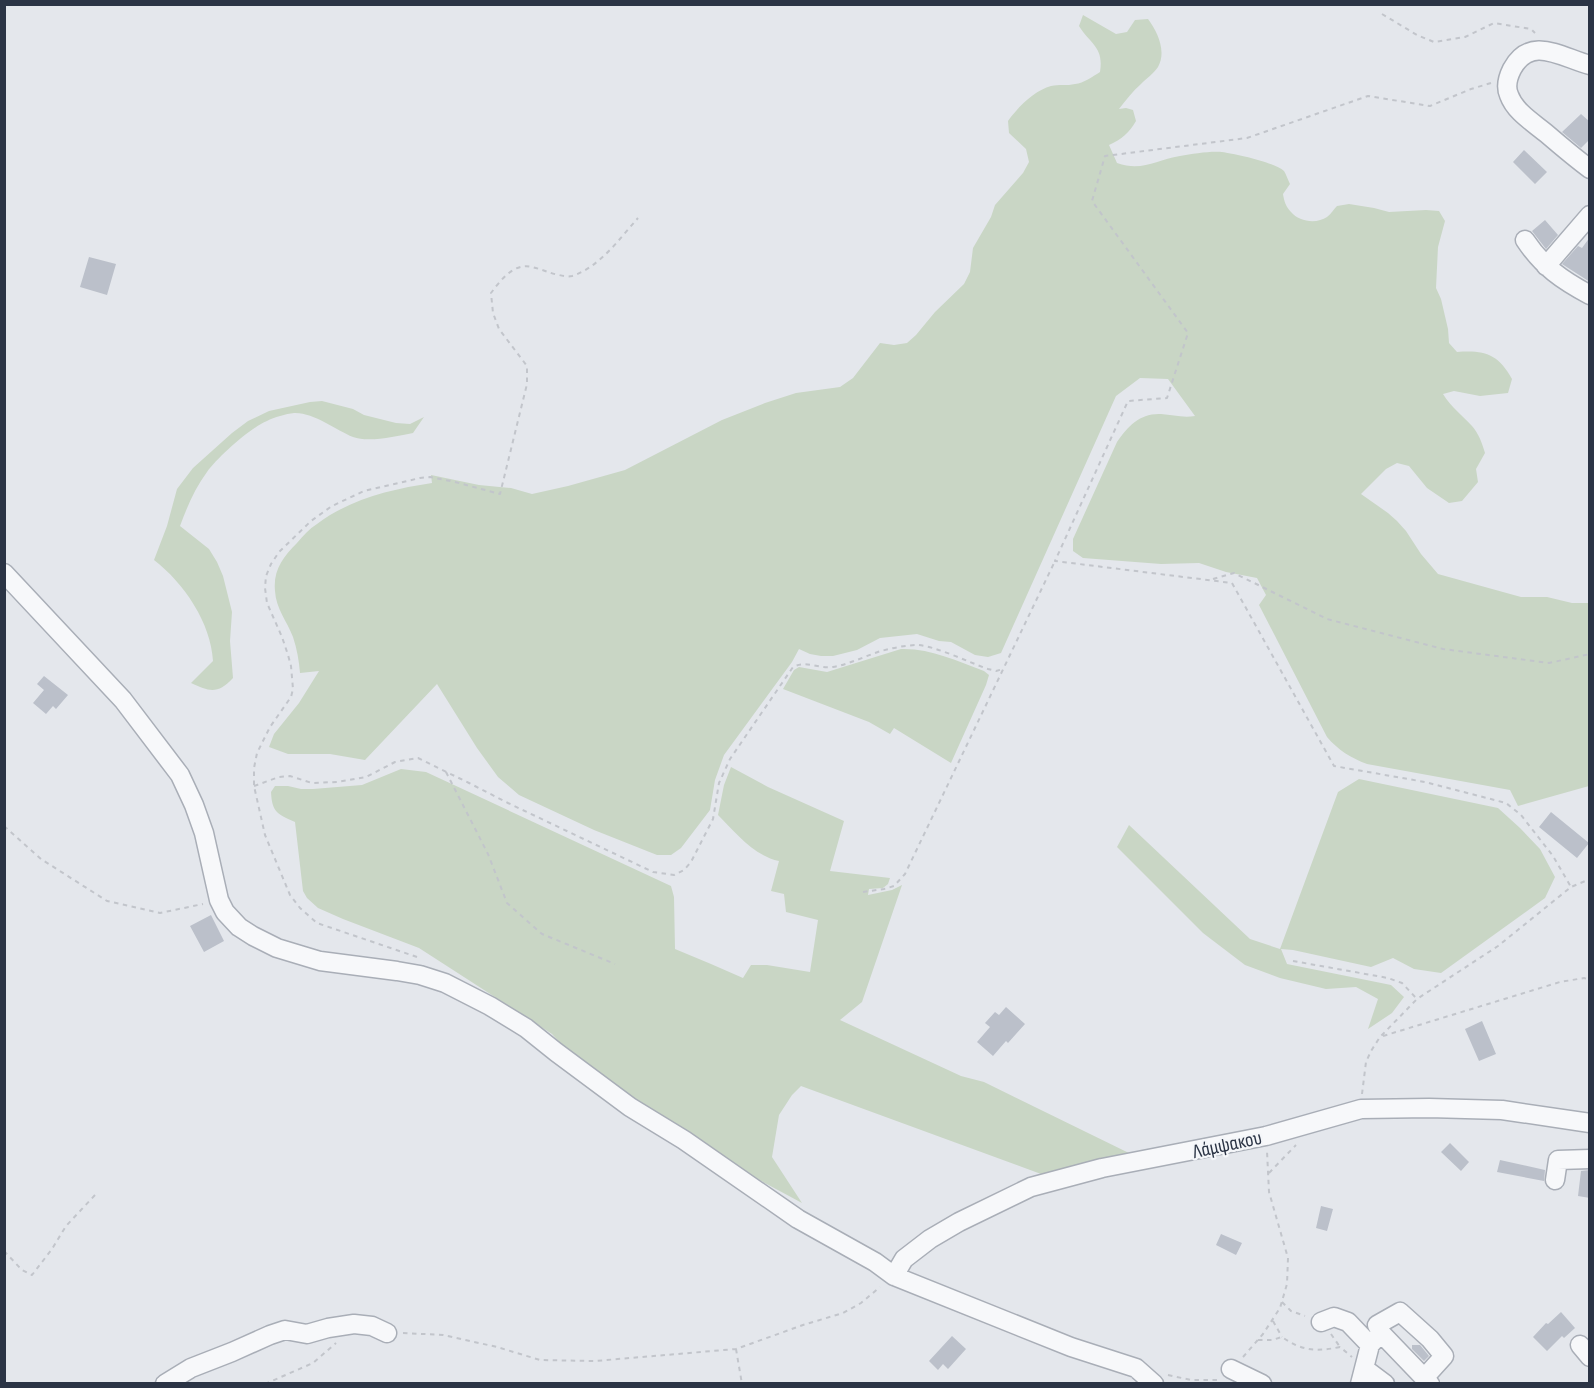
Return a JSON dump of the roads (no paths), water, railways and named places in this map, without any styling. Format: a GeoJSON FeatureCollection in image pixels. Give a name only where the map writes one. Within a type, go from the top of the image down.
{"type":"FeatureCollection","features":[{"type":"Feature","properties":{"kind":"street"},"geometry":{"type":"LineString","coordinates":[[1590,65],[1550,51],[1533,50],[1516,63],[1508,79],[1507,90],[1515,106],[1590,169]]}},
{"type":"Feature","properties":{"kind":"street"},"geometry":{"type":"LineString","coordinates":[[1545,266],[1590,215]]}},
{"type":"Feature","properties":{"kind":"street"},"geometry":{"type":"LineString","coordinates":[[1525,240],[1545,266],[1590,295]]}},
{"type":"Feature","properties":{"kind":"street"},"geometry":{"type":"LineString","coordinates":[[4,573],[123,700],[180,775],[204,833],[219,900],[225,912],[239,927],[277,948],[320,961],[420,975],[445,983],[526,1028],[630,1107],[684,1140],[798,1219],[875,1262],[894,1276],[1071,1347],[1136,1368],[1161,1379]]}},
{"type":"Feature","properties":{"kind":"street","name":"Λάμψακου"},"geometry":{"type":"LineString","coordinates":[[894,1276],[904,1259],[930,1239],[959,1222],[1031,1187],[1102,1168],[1266,1136],[1361,1109],[1502,1110],[1590,1124]]}},
{"type":"Feature","properties":{"kind":"street"},"geometry":{"type":"LineString","coordinates":[[1555,1180],[1558,1160],[1590,1159]]}},
{"type":"Feature","properties":{"kind":"street"},"geometry":{"type":"LineString","coordinates":[[1321,1322],[1334,1317],[1347,1322],[1376,1339],[1428,1380],[1444,1356],[1430,1339],[1400,1312],[1377,1325],[1376,1339],[1362,1376],[1385,1383]]}},
{"type":"Feature","properties":{"kind":"street"},"geometry":{"type":"LineString","coordinates":[[165,1383],[191,1368],[285,1330],[307,1334],[354,1324],[372,1326],[387,1333]]}},
{"type":"Feature","properties":{"kind":"street"},"geometry":{"type":"LineString","coordinates":[[1231,1368],[1262,1383]]}}]}
